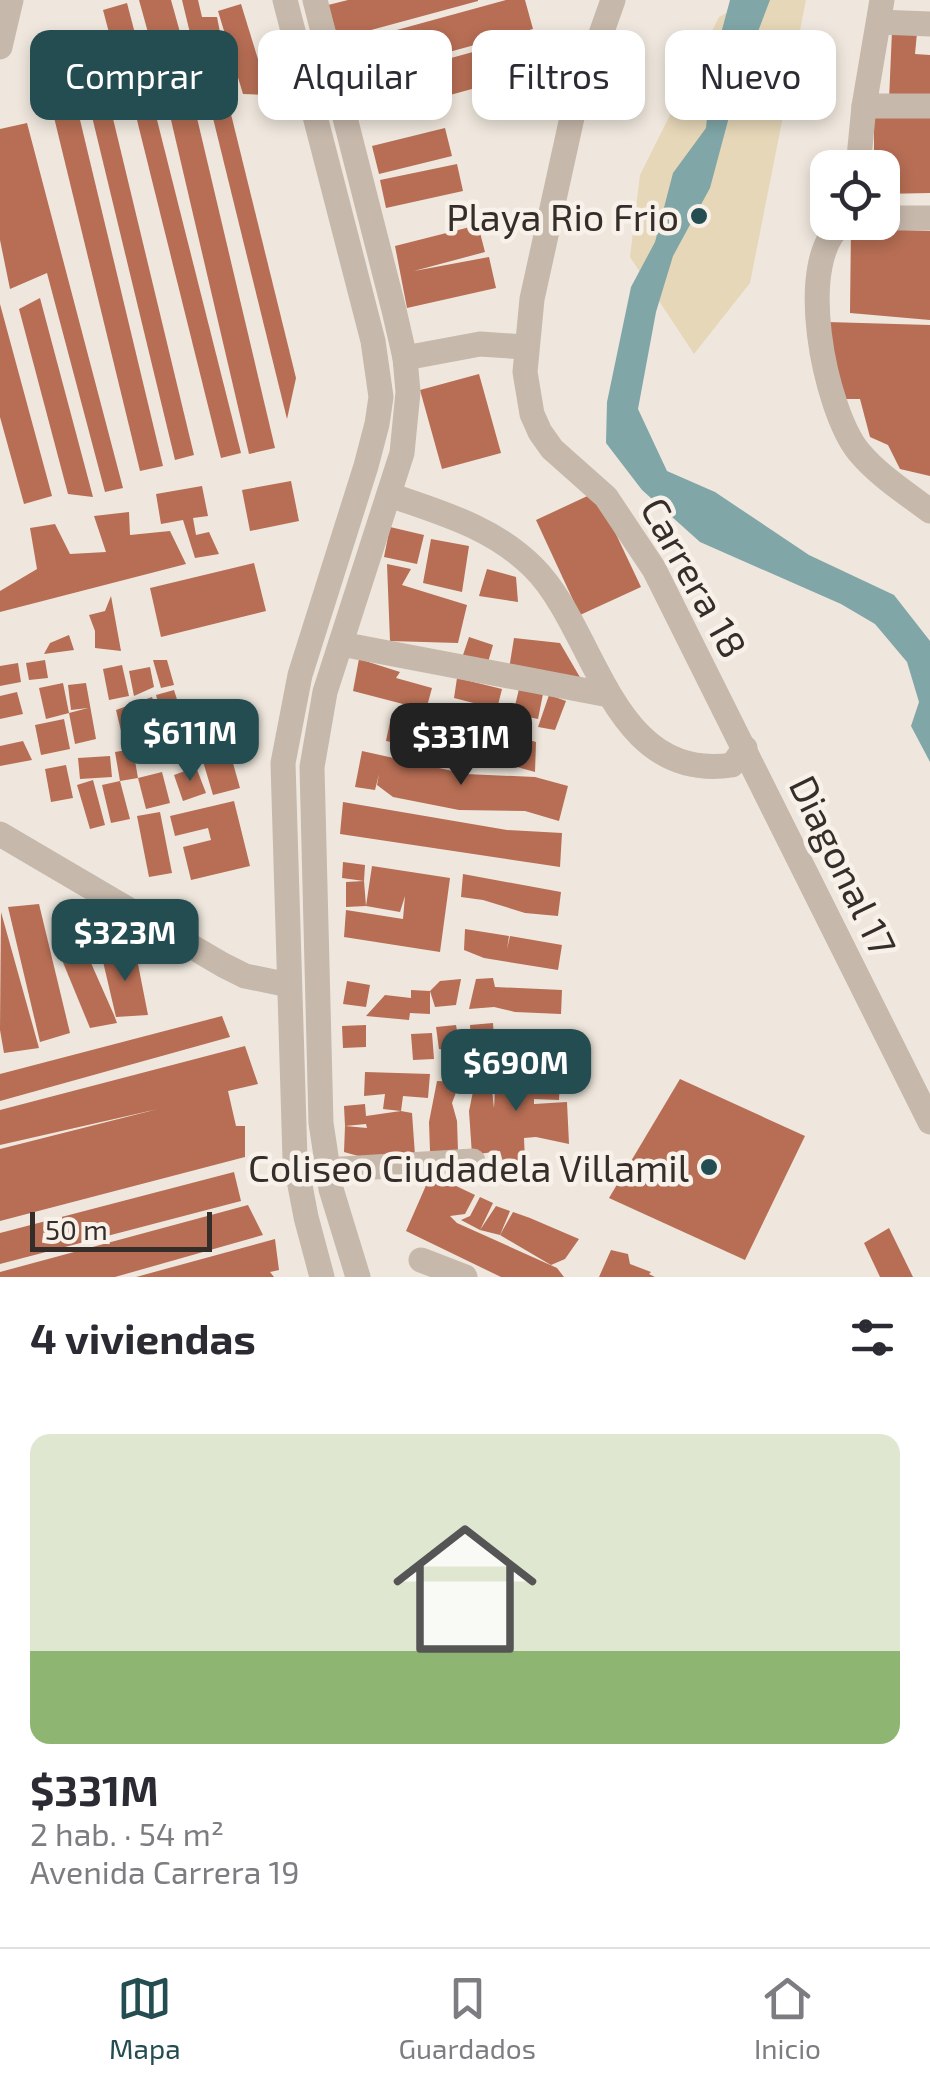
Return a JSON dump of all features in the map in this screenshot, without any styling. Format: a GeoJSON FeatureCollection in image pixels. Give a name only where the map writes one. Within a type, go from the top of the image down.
{"type":"FeatureCollection","features":[{"type":"Feature","properties":{"kind":"street"},"geometry":{"type":"LineString","coordinates":[[0,47],[11,0]]}},
{"type":"Feature","properties":{"kind":"street"},"geometry":{"type":"LineString","coordinates":[[285,0],[373,341],[381,397],[366,466],[300,675],[283,763],[295,1158],[322,1277]]}},
{"type":"Feature","properties":{"kind":"street"},"geometry":{"type":"LineString","coordinates":[[315,0],[405,358],[407,423],[390,495],[325,692],[312,766],[320,1123],[326,1170],[358,1277]]}},
{"type":"Feature","properties":{"kind":"street","name":"Carrera 18"},"geometry":{"type":"LineString","coordinates":[[613,0],[572,113],[525,347],[527,392],[540,432],[606,497],[634,535],[744,748]]}},
{"type":"Feature","properties":{"kind":"street"},"geometry":{"type":"LineString","coordinates":[[860,150],[881,11],[930,24]]}},
{"type":"Feature","properties":{"kind":"street"},"geometry":{"type":"LineString","coordinates":[[864,106],[930,106]]}},
{"type":"Feature","properties":{"kind":"street"},"geometry":{"type":"LineString","coordinates":[[900,218],[930,218]]}},
{"type":"Feature","properties":{"kind":"street"},"geometry":{"type":"LineString","coordinates":[[828,240],[822,252],[818,298],[820,345],[828,386],[842,424],[859,451],[930,511]]}},
{"type":"Feature","properties":{"kind":"street"},"geometry":{"type":"LineString","coordinates":[[405,358],[480,344],[525,347]]}},
{"type":"Feature","properties":{"kind":"street"},"geometry":{"type":"LineString","coordinates":[[390,495],[464,521],[516,551],[537,571],[555,596],[609,695],[646,739],[689,764],[710,768],[732,764],[744,748]]}},
{"type":"Feature","properties":{"kind":"street"},"geometry":{"type":"LineString","coordinates":[[341,644],[609,695]]}},
{"type":"Feature","properties":{"kind":"street","name":"Diagonal 17"},"geometry":{"type":"LineString","coordinates":[[744,748],[930,1122]]}},
{"type":"Feature","properties":{"kind":"street"},"geometry":{"type":"LineString","coordinates":[[0,834],[223,965],[245,976],[289,985]]}},
{"type":"Feature","properties":{"kind":"street"},"geometry":{"type":"LineString","coordinates":[[326,1170],[473,1161]]}},
{"type":"Feature","properties":{"kind":"street"},"geometry":{"type":"LineString","coordinates":[[421,1260],[465,1277]]}},
{"type":"Feature","properties":{"kind":"sand","name":"Playa Rio Frio"},"geometry":{"type":"Polygon","coordinates":[[[751,0],[806,0],[800,30],[712,30],[719,17],[751,0]]]}},
{"type":"Feature","properties":{"kind":"sand","name":"Playa Rio Frio"},"geometry":{"type":"Polygon","coordinates":[[[668,120],[782,120],[750,283],[694,354],[630,257],[640,175],[668,120]]]}},
{"type":"Feature","properties":{"kind":"water"},"geometry":{"type":"Polygon","coordinates":[[[730,0],[770,0],[759,30],[722,30],[730,0]]]}},
{"type":"Feature","properties":{"kind":"water"},"geometry":{"type":"Polygon","coordinates":[[[707,120],[728,120],[710,188],[673,256],[656,312],[638,409],[667,471],[715,492],[809,555],[894,595],[930,641],[930,762],[911,726],[919,702],[907,662],[875,624],[841,604],[700,542],[642,490],[606,443],[607,402],[631,287],[655,242],[673,173],[706,128],[707,120]]]}},
{"type":"Feature","properties":{"kind":"building"},"geometry":{"type":"Polygon","coordinates":[[[139,0],[171,0],[179,30],[147,30],[139,0]]]}},
{"type":"Feature","properties":{"kind":"building"},"geometry":{"type":"Polygon","coordinates":[[[182,0],[198,0],[202,17],[217,17],[220,30],[189,30],[182,0]]]}},
{"type":"Feature","properties":{"kind":"building"},"geometry":{"type":"Polygon","coordinates":[[[348,0],[478,0],[371,30],[335,30],[328,5],[348,0]]]}},
{"type":"Feature","properties":{"kind":"building"},"geometry":{"type":"Polygon","coordinates":[[[506,0],[525,0],[533,29],[472,30],[472,46],[452,51],[452,30],[397,30],[506,0]]]}},
{"type":"Feature","properties":{"kind":"building"},"geometry":{"type":"Polygon","coordinates":[[[127,3],[134,30],[108,30],[103,10],[127,3]]]}},
{"type":"Feature","properties":{"kind":"building"},"geometry":{"type":"Polygon","coordinates":[[[241,4],[258,59],[258,95],[243,94],[238,77],[238,30],[224,30],[218,11],[241,4]]]}},
{"type":"Feature","properties":{"kind":"building"},"geometry":{"type":"Polygon","coordinates":[[[892,31],[917,33],[915,54],[930,55],[930,100],[889,100],[892,31]]]}},
{"type":"Feature","properties":{"kind":"building"},"geometry":{"type":"Polygon","coordinates":[[[472,52],[472,89],[452,95],[452,58],[472,52]]]}},
{"type":"Feature","properties":{"kind":"building"},"geometry":{"type":"Polygon","coordinates":[[[874,117],[930,118],[930,193],[900,194],[900,150],[874,150],[874,117]]]}},
{"type":"Feature","properties":{"kind":"building"},"geometry":{"type":"Polygon","coordinates":[[[55,120],[80,120],[163,466],[140,471],[55,120]]]}},
{"type":"Feature","properties":{"kind":"building"},"geometry":{"type":"Polygon","coordinates":[[[93,120],[113,120],[194,455],[175,460],[93,120]]]}},
{"type":"Feature","properties":{"kind":"building"},"geometry":{"type":"Polygon","coordinates":[[[137,120],[157,120],[241,453],[221,458],[137,120]]]}},
{"type":"Feature","properties":{"kind":"building"},"geometry":{"type":"Polygon","coordinates":[[[171,120],[197,120],[275,448],[249,454],[171,120]]]}},
{"type":"Feature","properties":{"kind":"building"},"geometry":{"type":"Polygon","coordinates":[[[213,120],[232,120],[296,378],[287,419],[213,120]]]}},
{"type":"Feature","properties":{"kind":"building"},"geometry":{"type":"Polygon","coordinates":[[[27,123],[123,488],[105,492],[47,273],[10,289],[0,240],[0,129],[27,123]]]}},
{"type":"Feature","properties":{"kind":"building"},"geometry":{"type":"Polygon","coordinates":[[[445,128],[452,156],[379,174],[372,146],[445,128]]]}},
{"type":"Feature","properties":{"kind":"building"},"geometry":{"type":"Polygon","coordinates":[[[457,164],[463,191],[386,208],[380,180],[457,164]]]}},
{"type":"Feature","properties":{"kind":"building"},"geometry":{"type":"Polygon","coordinates":[[[478,225],[485,252],[414,271],[489,257],[496,288],[407,308],[395,246],[478,225]]]}},
{"type":"Feature","properties":{"kind":"building"},"geometry":{"type":"Polygon","coordinates":[[[900,230],[930,231],[930,320],[850,313],[851,240],[900,240],[900,230]]]}},
{"type":"Feature","properties":{"kind":"building"},"geometry":{"type":"Polygon","coordinates":[[[40,298],[93,497],[68,494],[19,309],[40,298]]]}},
{"type":"Feature","properties":{"kind":"building"},"geometry":{"type":"Polygon","coordinates":[[[0,304],[52,496],[24,504],[0,417],[0,304]]]}},
{"type":"Feature","properties":{"kind":"building"},"geometry":{"type":"Polygon","coordinates":[[[827,322],[930,325],[930,476],[900,469],[888,445],[870,437],[860,399],[844,399],[827,322]]]}},
{"type":"Feature","properties":{"kind":"building"},"geometry":{"type":"Polygon","coordinates":[[[479,374],[501,453],[442,469],[420,390],[479,374]]]}},
{"type":"Feature","properties":{"kind":"building"},"geometry":{"type":"Polygon","coordinates":[[[291,481],[299,521],[250,531],[242,490],[291,481]]]}},
{"type":"Feature","properties":{"kind":"building"},"geometry":{"type":"Polygon","coordinates":[[[202,486],[208,516],[193,518],[196,535],[209,532],[219,554],[195,558],[183,520],[161,524],[156,494],[202,486]]]}},
{"type":"Feature","properties":{"kind":"building"},"geometry":{"type":"Polygon","coordinates":[[[596,492],[641,587],[580,615],[536,520],[596,492]]]}},
{"type":"Feature","properties":{"kind":"building"},"geometry":{"type":"Polygon","coordinates":[[[129,512],[130,535],[170,531],[186,564],[0,612],[0,591],[37,569],[30,528],[55,524],[70,554],[106,552],[94,516],[129,512]]]}},
{"type":"Feature","properties":{"kind":"building"},"geometry":{"type":"Polygon","coordinates":[[[390,527],[424,535],[417,564],[384,557],[390,527]]]}},
{"type":"Feature","properties":{"kind":"building"},"geometry":{"type":"Polygon","coordinates":[[[431,539],[469,546],[462,592],[423,583],[431,539]]]}},
{"type":"Feature","properties":{"kind":"building"},"geometry":{"type":"Polygon","coordinates":[[[254,563],[266,611],[161,637],[150,588],[254,563]]]}},
{"type":"Feature","properties":{"kind":"building"},"geometry":{"type":"Polygon","coordinates":[[[387,564],[411,569],[402,585],[467,605],[458,643],[390,641],[387,564]]]}},
{"type":"Feature","properties":{"kind":"building"},"geometry":{"type":"Polygon","coordinates":[[[487,569],[516,577],[518,602],[479,596],[487,569]]]}},
{"type":"Feature","properties":{"kind":"building"},"geometry":{"type":"Polygon","coordinates":[[[111,596],[121,651],[95,648],[95,631],[89,615],[105,611],[111,596]]]}},
{"type":"Feature","properties":{"kind":"building"},"geometry":{"type":"Polygon","coordinates":[[[69,635],[74,650],[44,654],[50,643],[69,635]]]}},
{"type":"Feature","properties":{"kind":"building"},"geometry":{"type":"Polygon","coordinates":[[[469,637],[493,645],[486,669],[461,661],[469,637]]]}},
{"type":"Feature","properties":{"kind":"building"},"geometry":{"type":"Polygon","coordinates":[[[514,638],[560,643],[581,679],[509,669],[514,638]]]}},
{"type":"Feature","properties":{"kind":"building"},"geometry":{"type":"Polygon","coordinates":[[[359,659],[400,672],[396,678],[432,688],[426,710],[353,691],[359,659]]]}},
{"type":"Feature","properties":{"kind":"building"},"geometry":{"type":"Polygon","coordinates":[[[45,660],[48,678],[29,680],[26,663],[45,660]]]}},
{"type":"Feature","properties":{"kind":"building"},"geometry":{"type":"Polygon","coordinates":[[[153,660],[167,660],[174,685],[161,688],[153,660]]]}},
{"type":"Feature","properties":{"kind":"building"},"geometry":{"type":"Polygon","coordinates":[[[18,663],[21,682],[0,686],[0,666],[18,663]]]}},
{"type":"Feature","properties":{"kind":"building"},"geometry":{"type":"Polygon","coordinates":[[[122,665],[129,696],[109,700],[103,669],[122,665]]]}},
{"type":"Feature","properties":{"kind":"building"},"geometry":{"type":"Polygon","coordinates":[[[150,667],[154,687],[134,696],[129,671],[150,667]]]}},
{"type":"Feature","properties":{"kind":"building"},"geometry":{"type":"Polygon","coordinates":[[[457,678],[502,689],[497,709],[454,698],[457,678]]]}},
{"type":"Feature","properties":{"kind":"building"},"geometry":{"type":"Polygon","coordinates":[[[63,683],[69,713],[46,719],[39,688],[63,683]]]}},
{"type":"Feature","properties":{"kind":"building"},"geometry":{"type":"Polygon","coordinates":[[[86,683],[96,739],[75,744],[69,713],[88,708],[71,710],[68,685],[86,683]]]}},
{"type":"Feature","properties":{"kind":"building"},"geometry":{"type":"Polygon","coordinates":[[[519,689],[543,694],[538,719],[513,714],[519,689]]]}},
{"type":"Feature","properties":{"kind":"building"},"geometry":{"type":"Polygon","coordinates":[[[174,690],[182,715],[163,720],[156,695],[174,690]]]}},
{"type":"Feature","properties":{"kind":"building"},"geometry":{"type":"Polygon","coordinates":[[[17,692],[23,714],[0,719],[0,696],[17,692]]]}},
{"type":"Feature","properties":{"kind":"building"},"geometry":{"type":"Polygon","coordinates":[[[549,695],[566,701],[555,730],[538,727],[549,695]]]}},
{"type":"Feature","properties":{"kind":"building"},"geometry":{"type":"Polygon","coordinates":[[[152,697],[161,725],[122,735],[116,710],[152,697]]]}},
{"type":"Feature","properties":{"kind":"building"},"geometry":{"type":"Polygon","coordinates":[[[392,713],[471,726],[467,756],[386,741],[392,713]]]}},
{"type":"Feature","properties":{"kind":"building"},"geometry":{"type":"Polygon","coordinates":[[[64,719],[70,749],[41,755],[35,725],[64,719]]]}},
{"type":"Feature","properties":{"kind":"building"},"geometry":{"type":"Polygon","coordinates":[[[191,721],[221,721],[240,788],[213,795],[191,721]]]}},
{"type":"Feature","properties":{"kind":"building"},"geometry":{"type":"Polygon","coordinates":[[[184,729],[192,756],[181,760],[172,732],[184,729]]]}},
{"type":"Feature","properties":{"kind":"building"},"geometry":{"type":"Polygon","coordinates":[[[492,729],[536,742],[535,772],[484,758],[492,729]]]}},
{"type":"Feature","properties":{"kind":"building"},"geometry":{"type":"Polygon","coordinates":[[[23,741],[32,760],[0,766],[0,746],[23,741]]]}},
{"type":"Feature","properties":{"kind":"building"},"geometry":{"type":"Polygon","coordinates":[[[133,749],[138,778],[120,781],[115,752],[133,749]]]}},
{"type":"Feature","properties":{"kind":"building"},"geometry":{"type":"Polygon","coordinates":[[[362,751],[466,774],[535,777],[568,786],[559,821],[525,811],[459,810],[393,797],[377,785],[379,774],[375,790],[355,787],[362,751]]]}},
{"type":"Feature","properties":{"kind":"building"},"geometry":{"type":"Polygon","coordinates":[[[110,756],[112,777],[80,779],[78,758],[110,756]]]}},
{"type":"Feature","properties":{"kind":"building"},"geometry":{"type":"Polygon","coordinates":[[[66,765],[73,798],[51,802],[45,769],[66,765]]]}},
{"type":"Feature","properties":{"kind":"building"},"geometry":{"type":"Polygon","coordinates":[[[196,767],[206,793],[183,801],[174,775],[196,767]]]}},
{"type":"Feature","properties":{"kind":"building"},"geometry":{"type":"Polygon","coordinates":[[[162,772],[170,803],[146,809],[138,778],[162,772]]]}},
{"type":"Feature","properties":{"kind":"building"},"geometry":{"type":"Polygon","coordinates":[[[93,780],[105,825],[90,829],[77,785],[93,780]]]}},
{"type":"Feature","properties":{"kind":"building"},"geometry":{"type":"Polygon","coordinates":[[[120,781],[130,819],[111,823],[102,785],[120,781]]]}},
{"type":"Feature","properties":{"kind":"building"},"geometry":{"type":"Polygon","coordinates":[[[234,801],[250,866],[191,880],[183,847],[211,840],[208,828],[175,836],[170,816],[234,801]]]}},
{"type":"Feature","properties":{"kind":"building"},"geometry":{"type":"Polygon","coordinates":[[[343,802],[507,830],[562,833],[560,867],[340,834],[343,802]]]}},
{"type":"Feature","properties":{"kind":"building"},"geometry":{"type":"Polygon","coordinates":[[[160,812],[172,873],[149,877],[137,816],[160,812]]]}},
{"type":"Feature","properties":{"kind":"building"},"geometry":{"type":"Polygon","coordinates":[[[343,862],[365,865],[364,881],[342,878],[343,862]]]}},
{"type":"Feature","properties":{"kind":"building"},"geometry":{"type":"Polygon","coordinates":[[[372,866],[450,878],[440,952],[344,937],[346,910],[403,919],[405,896],[400,912],[366,906],[372,866]]]}},
{"type":"Feature","properties":{"kind":"building"},"geometry":{"type":"Polygon","coordinates":[[[463,874],[561,892],[558,916],[525,913],[461,897],[463,874]]]}},
{"type":"Feature","properties":{"kind":"building"},"geometry":{"type":"Polygon","coordinates":[[[364,881],[366,906],[346,907],[346,882],[364,881]]]}},
{"type":"Feature","properties":{"kind":"building"},"geometry":{"type":"Polygon","coordinates":[[[39,904],[70,1033],[40,1042],[8,907],[39,904]]]}},
{"type":"Feature","properties":{"kind":"building"},"geometry":{"type":"Polygon","coordinates":[[[1,912],[39,1048],[4,1053],[0,1030],[1,912]]]}},
{"type":"Feature","properties":{"kind":"building"},"geometry":{"type":"Polygon","coordinates":[[[465,929],[509,936],[507,949],[510,936],[562,945],[558,970],[484,958],[464,950],[465,929]]]}},
{"type":"Feature","properties":{"kind":"building"},"geometry":{"type":"Polygon","coordinates":[[[101,953],[136,954],[148,1015],[116,1017],[101,953]]]}},
{"type":"Feature","properties":{"kind":"building"},"geometry":{"type":"Polygon","coordinates":[[[87,954],[117,1023],[90,1028],[62,960],[87,954]]]}},
{"type":"Feature","properties":{"kind":"building"},"geometry":{"type":"Polygon","coordinates":[[[493,978],[495,987],[562,990],[561,1014],[494,1007],[469,1009],[476,979],[493,978]]]}},
{"type":"Feature","properties":{"kind":"building"},"geometry":{"type":"Polygon","coordinates":[[[461,979],[456,1005],[435,1007],[430,991],[440,981],[461,979]]]}},
{"type":"Feature","properties":{"kind":"building"},"geometry":{"type":"Polygon","coordinates":[[[347,981],[370,985],[366,1007],[343,1004],[347,981]]]}},
{"type":"Feature","properties":{"kind":"building"},"geometry":{"type":"Polygon","coordinates":[[[411,990],[430,991],[430,1014],[410,1013],[409,1020],[366,1016],[385,995],[411,998],[411,990]]]}},
{"type":"Feature","properties":{"kind":"building"},"geometry":{"type":"Polygon","coordinates":[[[222,1016],[230,1037],[0,1101],[0,1074],[222,1016]]]}},
{"type":"Feature","properties":{"kind":"building"},"geometry":{"type":"Polygon","coordinates":[[[493,1023],[495,1053],[472,1055],[470,1025],[493,1023]]]}},
{"type":"Feature","properties":{"kind":"building"},"geometry":{"type":"Polygon","coordinates":[[[366,1025],[366,1047],[343,1048],[342,1026],[366,1025]]]}},
{"type":"Feature","properties":{"kind":"building"},"geometry":{"type":"Polygon","coordinates":[[[456,1025],[461,1053],[439,1049],[436,1027],[456,1025]]]}},
{"type":"Feature","properties":{"kind":"building"},"geometry":{"type":"Polygon","coordinates":[[[432,1033],[434,1059],[413,1060],[411,1034],[432,1033]]]}},
{"type":"Feature","properties":{"kind":"building"},"geometry":{"type":"Polygon","coordinates":[[[530,1033],[530,1058],[499,1059],[498,1034],[530,1033]]]}},
{"type":"Feature","properties":{"kind":"building"},"geometry":{"type":"Polygon","coordinates":[[[245,1046],[258,1084],[228,1091],[236,1126],[245,1126],[245,1157],[0,1221],[0,1149],[158,1109],[0,1145],[0,1110],[245,1046]]]}},
{"type":"Feature","properties":{"kind":"building"},"geometry":{"type":"Polygon","coordinates":[[[365,1072],[430,1074],[428,1098],[403,1096],[401,1111],[383,1109],[385,1094],[364,1096],[365,1072]]]}},
{"type":"Feature","properties":{"kind":"building"},"geometry":{"type":"Polygon","coordinates":[[[496,1072],[560,1074],[559,1100],[534,1099],[534,1104],[567,1102],[569,1144],[524,1138],[525,1162],[503,1162],[500,1151],[472,1155],[469,1111],[476,1077],[491,1081],[494,1108],[496,1072]]]}},
{"type":"Feature","properties":{"kind":"building","name":"Coliseo Ciudadela Villamil"},"geometry":{"type":"Polygon","coordinates":[[[680,1079],[805,1136],[745,1260],[609,1198],[680,1079]]]}},
{"type":"Feature","properties":{"kind":"building"},"geometry":{"type":"Polygon","coordinates":[[[437,1081],[460,1082],[452,1103],[458,1151],[430,1151],[429,1122],[437,1081]]]}},
{"type":"Feature","properties":{"kind":"building"},"geometry":{"type":"Polygon","coordinates":[[[365,1104],[366,1116],[412,1113],[415,1155],[369,1159],[344,1152],[344,1106],[365,1104]]]}},
{"type":"Feature","properties":{"kind":"building"},"geometry":{"type":"Polygon","coordinates":[[[234,1172],[241,1201],[0,1264],[0,1233],[234,1172]]]}},
{"type":"Feature","properties":{"kind":"building"},"geometry":{"type":"Polygon","coordinates":[[[431,1174],[475,1195],[465,1214],[450,1216],[457,1223],[557,1268],[564,1277],[501,1277],[406,1231],[431,1174]]]}},
{"type":"Feature","properties":{"kind":"building"},"geometry":{"type":"Polygon","coordinates":[[[480,1197],[493,1203],[480,1230],[461,1220],[470,1216],[480,1197]]]}},
{"type":"Feature","properties":{"kind":"building"},"geometry":{"type":"Polygon","coordinates":[[[248,1205],[263,1235],[115,1277],[0,1277],[0,1272],[248,1205]]]}},
{"type":"Feature","properties":{"kind":"building"},"geometry":{"type":"Polygon","coordinates":[[[496,1206],[510,1211],[500,1235],[480,1230],[496,1206]]]}},
{"type":"Feature","properties":{"kind":"building"},"geometry":{"type":"Polygon","coordinates":[[[513,1212],[579,1239],[565,1259],[551,1265],[500,1235],[513,1212]]]}},
{"type":"Feature","properties":{"kind":"building"},"geometry":{"type":"Polygon","coordinates":[[[889,1228],[913,1277],[880,1277],[864,1243],[889,1228]]]}},
{"type":"Feature","properties":{"kind":"building"},"geometry":{"type":"Polygon","coordinates":[[[275,1239],[279,1270],[270,1272],[274,1277],[136,1277],[275,1239]]]}},
{"type":"Feature","properties":{"kind":"building"},"geometry":{"type":"Polygon","coordinates":[[[611,1250],[628,1254],[630,1264],[655,1277],[599,1277],[611,1250]]]}},
{"type":"Feature","properties":{"kind":"place","name":"Playa Rio Frio"},"geometry":{"type":"Point","coordinates":[699,216]}},
{"type":"Feature","properties":{"kind":"place","name":"Coliseo Ciudadela Villamil"},"geometry":{"type":"Point","coordinates":[709,1167]}}]}
